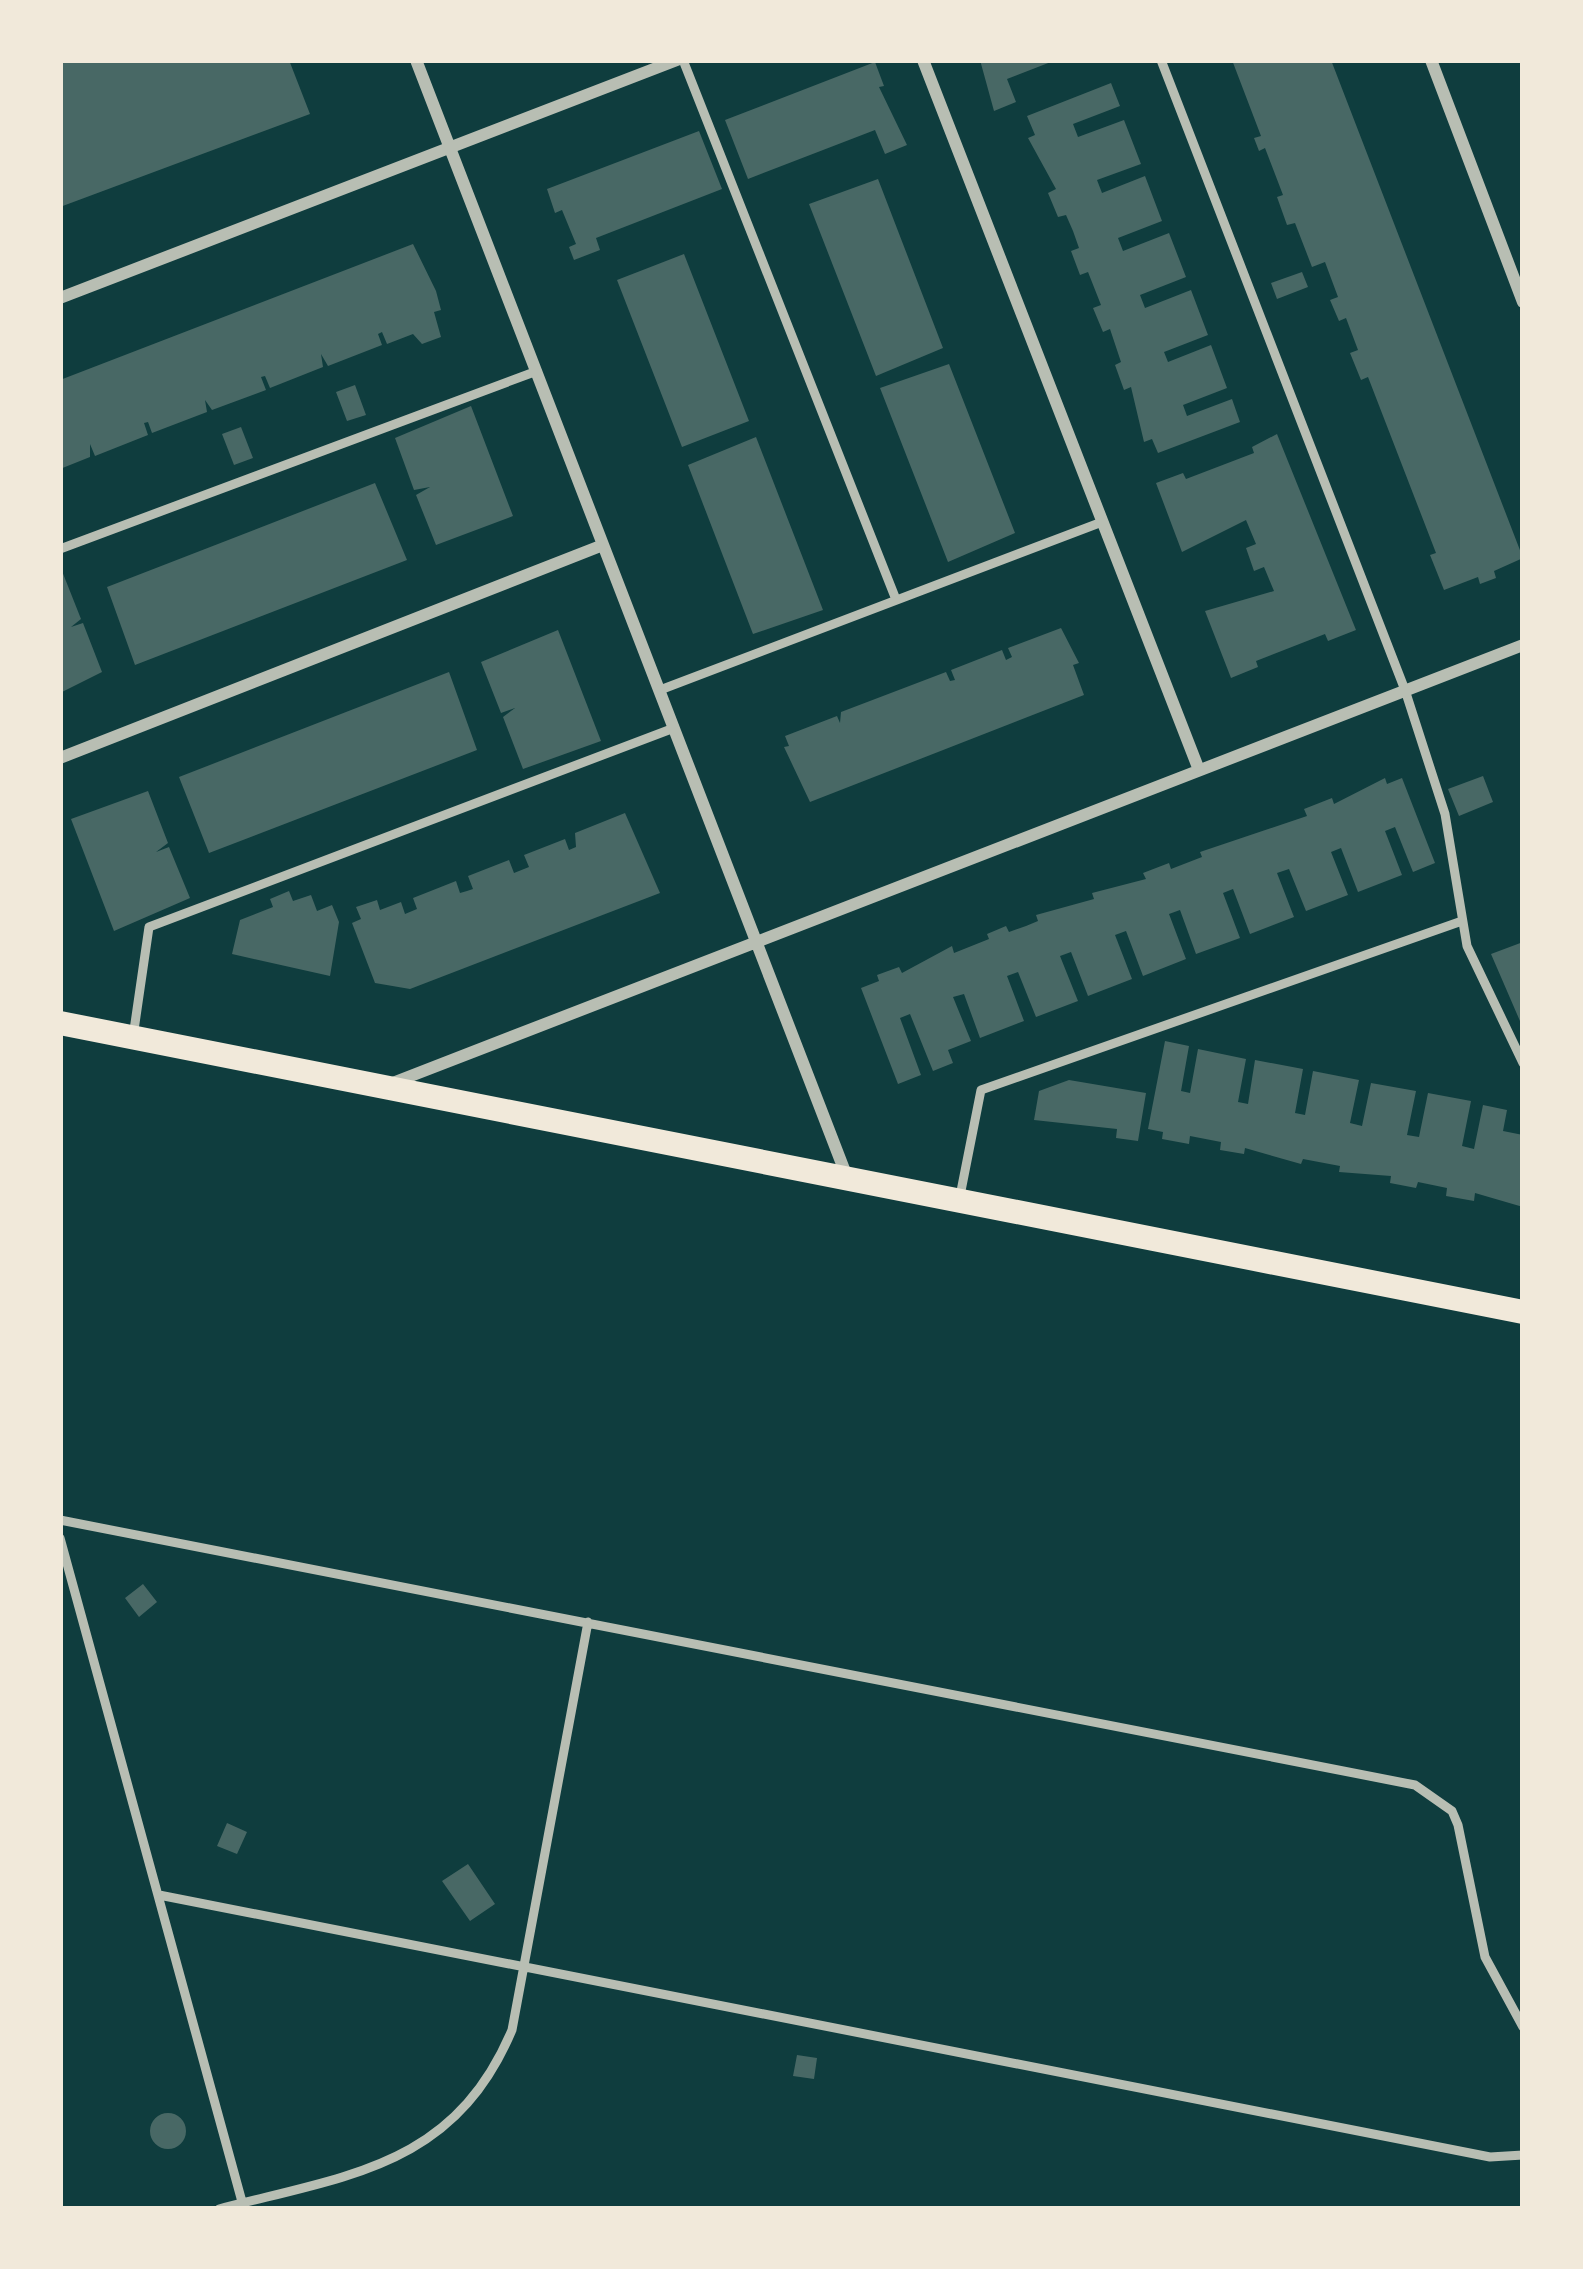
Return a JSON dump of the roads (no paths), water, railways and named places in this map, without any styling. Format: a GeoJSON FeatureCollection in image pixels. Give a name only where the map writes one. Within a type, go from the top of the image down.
{"type":"FeatureCollection","features":[{"type":"Feature","properties":{"kind":"main road"},"geometry":{"type":"LineString","coordinates":[[60,1023],[1523,1312]]}},
{"type":"Feature","properties":{"kind":"street"},"geometry":{"type":"LineString","coordinates":[[416,60],[848,1178]]}},
{"type":"Feature","properties":{"kind":"street"},"geometry":{"type":"LineString","coordinates":[[60,298],[680,60]]}},
{"type":"Feature","properties":{"kind":"street"},"geometry":{"type":"LineString","coordinates":[[923,60],[1198,770]]}},
{"type":"Feature","properties":{"kind":"street"},"geometry":{"type":"LineString","coordinates":[[1431,60],[1523,302]]}},
{"type":"Feature","properties":{"kind":"street"},"geometry":{"type":"LineString","coordinates":[[60,758],[603,545]]}},
{"type":"Feature","properties":{"kind":"street"},"geometry":{"type":"LineString","coordinates":[[383,1087],[1523,645]]}},
{"type":"Feature","properties":{"kind":"lane"},"geometry":{"type":"LineString","coordinates":[[680,60],[895,597]]}},
{"type":"Feature","properties":{"kind":"lane"},"geometry":{"type":"LineString","coordinates":[[1162,60],[1405,690],[1445,814],[1467,946],[1523,1063]]}},
{"type":"Feature","properties":{"kind":"lane"},"geometry":{"type":"LineString","coordinates":[[60,549],[537,371]]}},
{"type":"Feature","properties":{"kind":"lane"},"geometry":{"type":"LineString","coordinates":[[660,690],[1102,522]]}},
{"type":"Feature","properties":{"kind":"lane"},"geometry":{"type":"LineString","coordinates":[[133,1037],[149,927],[674,728]]}},
{"type":"Feature","properties":{"kind":"lane"},"geometry":{"type":"LineString","coordinates":[[959,1200],[981,1090],[1462,921]]}},
{"type":"Feature","properties":{"kind":"lane"},"geometry":{"type":"LineString","coordinates":[[60,1520],[1415,1785],[1452,1811],[1459,1825],[1485,1957],[1523,2027]]}},
{"type":"Feature","properties":{"kind":"lane"},"geometry":{"type":"LineString","coordinates":[[60,1538],[243,2206]]}},
{"type":"Feature","properties":{"kind":"lane"},"geometry":{"type":"LineString","coordinates":[[219,2209],[389,2162],[453,2123],[496,2066],[512,2030],[588,1622]]}},
{"type":"Feature","properties":{"kind":"lane"},"geometry":{"type":"LineString","coordinates":[[159,1895],[1490,2157],[1523,2155]]}}]}
